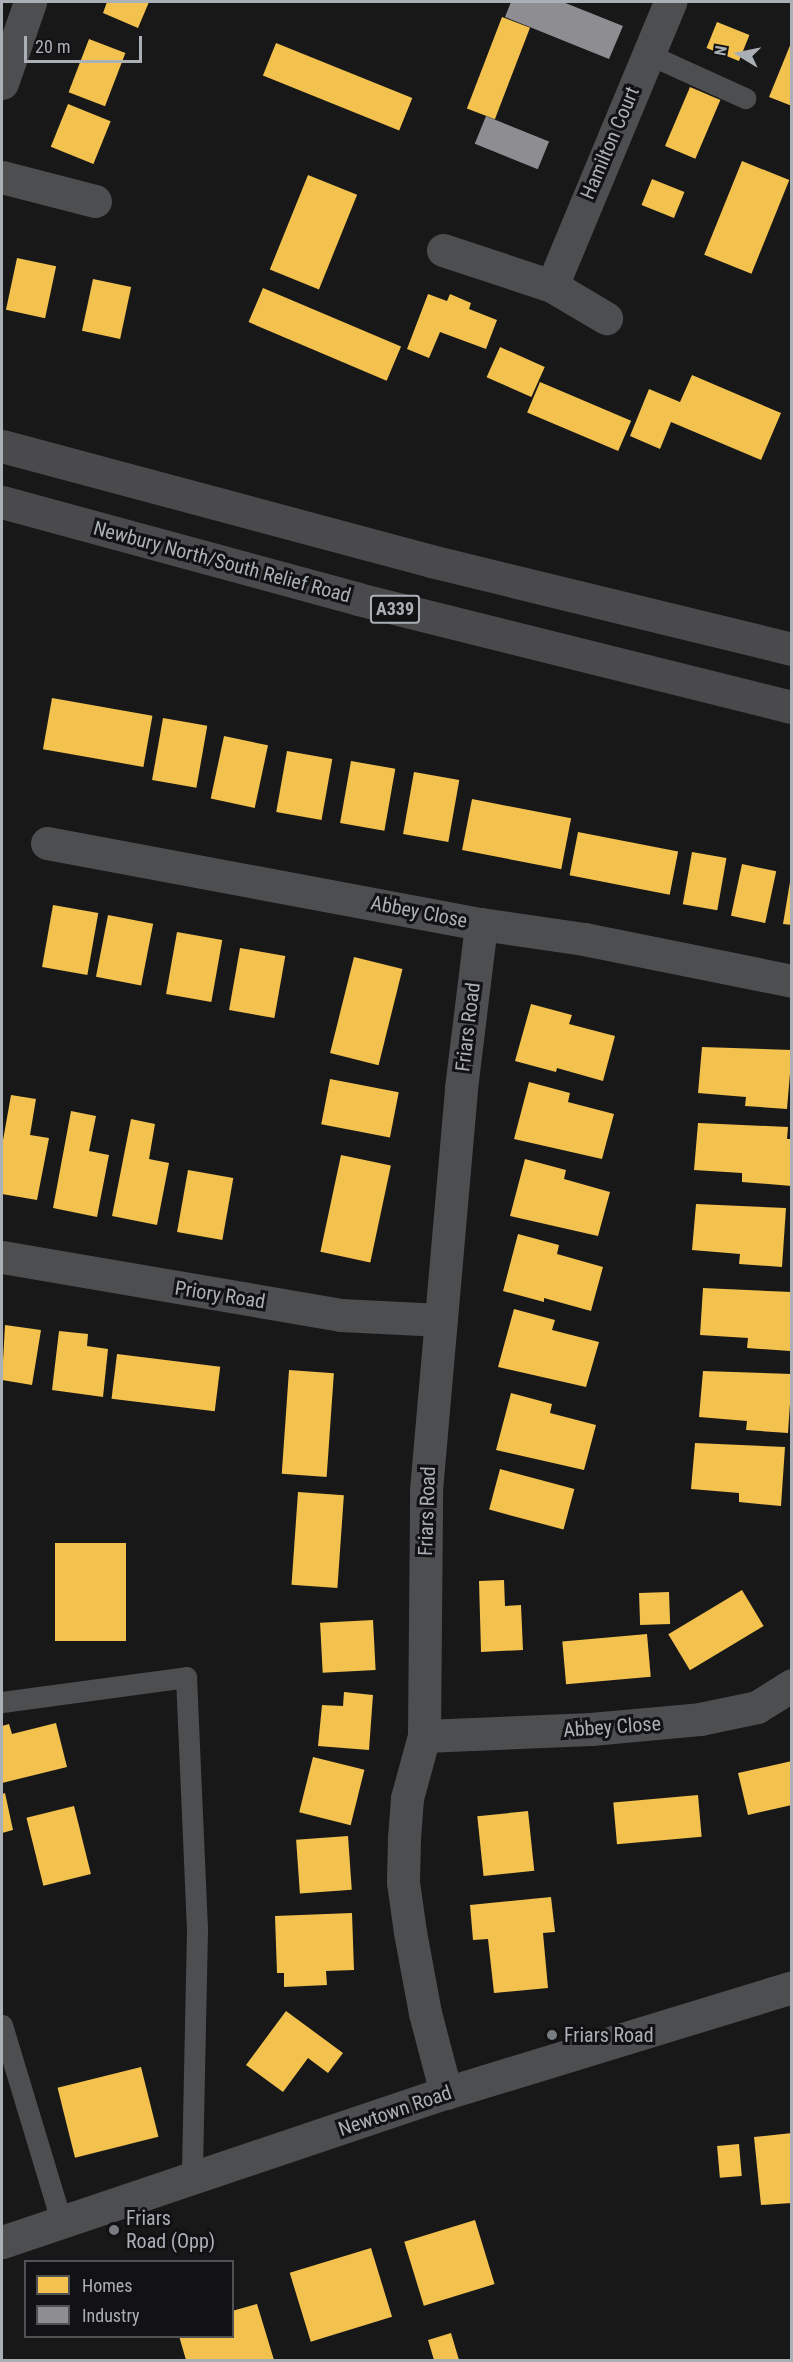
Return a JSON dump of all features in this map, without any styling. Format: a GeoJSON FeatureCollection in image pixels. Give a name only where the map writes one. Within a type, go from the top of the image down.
{"type":"FeatureCollection","features":[{"type":"Feature","properties":{"kind":"highway"},"geometry":{"type":"LineString","coordinates":[[2,446],[442,564],[792,649]]}},
{"type":"Feature","properties":{"kind":"highway","name":"Newbury North/South Relief Road"},"geometry":{"type":"LineString","coordinates":[[2,502],[369,602],[792,707]]}},
{"type":"Feature","properties":{"kind":"street"},"geometry":{"type":"LineString","coordinates":[[2,83],[30,2]]}},
{"type":"Feature","properties":{"kind":"street","name":"Hamilton Court"},"geometry":{"type":"LineString","coordinates":[[552,286],[670,2]]}},
{"type":"Feature","properties":{"kind":"street"},"geometry":{"type":"LineString","coordinates":[[2,177],[94,201]]}},
{"type":"Feature","properties":{"kind":"street"},"geometry":{"type":"LineString","coordinates":[[443,250],[552,286],[606,318]]}},
{"type":"Feature","properties":{"kind":"street","name":"Abbey Close"},"geometry":{"type":"LineString","coordinates":[[47,843],[481,924],[584,939],[792,981]]}},
{"type":"Feature","properties":{"kind":"street","name":"Friars Road"},"geometry":{"type":"LineString","coordinates":[[446,2093],[425,2013],[403,1882],[407,1798],[424,1736],[426,1490],[463,1070],[481,924]]}},
{"type":"Feature","properties":{"kind":"street","name":"Priory Road"},"geometry":{"type":"LineString","coordinates":[[2,1257],[341,1315],[441,1320]]}},
{"type":"Feature","properties":{"kind":"street","name":"Abbey Close"},"geometry":{"type":"LineString","coordinates":[[424,1736],[591,1729],[700,1719],[757,1707],[792,1685]]}},
{"type":"Feature","properties":{"kind":"street","name":"Newtown Road"},"geometry":{"type":"LineString","coordinates":[[2,2242],[62,2224],[446,2093],[792,1987]]}},
{"type":"Feature","properties":{"kind":"lane"},"geometry":{"type":"LineString","coordinates":[[648,54],[745,98]]}},
{"type":"Feature","properties":{"kind":"lane"},"geometry":{"type":"LineString","coordinates":[[2,1702],[186,1677],[197,1930],[192,2179]]}},
{"type":"Feature","properties":{"kind":"lane"},"geometry":{"type":"LineString","coordinates":[[2,2025],[62,2224]]}},
{"type":"Feature","properties":{"kind":"building: Homes"},"geometry":{"type":"Polygon","coordinates":[[[107,2],[149,2],[138,28],[103,13],[107,2]]]}},
{"type":"Feature","properties":{"kind":"building: Homes"},"geometry":{"type":"Polygon","coordinates":[[[502,17],[530,28],[495,119],[467,108],[502,17]]]}},
{"type":"Feature","properties":{"kind":"building: Homes"},"geometry":{"type":"Polygon","coordinates":[[[717,22],[749,35],[739,61],[707,48],[717,22]]]}},
{"type":"Feature","properties":{"kind":"building: Homes"},"geometry":{"type":"Polygon","coordinates":[[[89,39],[125,53],[105,106],[69,92],[89,39]]]}},
{"type":"Feature","properties":{"kind":"building: Homes"},"geometry":{"type":"Polygon","coordinates":[[[276,43],[412,98],[399,131],[263,75],[276,43]]]}},
{"type":"Feature","properties":{"kind":"building: Homes"},"geometry":{"type":"Polygon","coordinates":[[[792,43],[792,106],[769,97],[792,43]]]}},
{"type":"Feature","properties":{"kind":"building: Homes"},"geometry":{"type":"Polygon","coordinates":[[[690,87],[720,100],[695,159],[665,146],[690,87]]]}},
{"type":"Feature","properties":{"kind":"building: Homes"},"geometry":{"type":"Polygon","coordinates":[[[68,104],[111,121],[93,164],[51,147],[68,104]]]}},
{"type":"Feature","properties":{"kind":"building: Homes"},"geometry":{"type":"Polygon","coordinates":[[[742,161],[789,180],[751,274],[704,255],[742,161]]]}},
{"type":"Feature","properties":{"kind":"building: Homes"},"geometry":{"type":"Polygon","coordinates":[[[308,175],[357,195],[319,289],[270,270],[308,175]]]}},
{"type":"Feature","properties":{"kind":"building: Homes"},"geometry":{"type":"Polygon","coordinates":[[[652,179],[684,192],[674,218],[642,205],[652,179]]]}},
{"type":"Feature","properties":{"kind":"building: Homes"},"geometry":{"type":"Polygon","coordinates":[[[17,258],[56,266],[45,318],[6,310],[17,258]]]}},
{"type":"Feature","properties":{"kind":"building: Homes"},"geometry":{"type":"Polygon","coordinates":[[[93,279],[131,287],[120,339],[82,331],[93,279]]]}},
{"type":"Feature","properties":{"kind":"building: Homes"},"geometry":{"type":"Polygon","coordinates":[[[263,288],[401,347],[387,381],[249,322],[263,288]]]}},
{"type":"Feature","properties":{"kind":"building: Homes"},"geometry":{"type":"Polygon","coordinates":[[[428,294],[447,301],[450,294],[471,303],[469,309],[497,320],[486,349],[440,332],[429,358],[407,349],[428,294]]]}},
{"type":"Feature","properties":{"kind":"building: Homes"},"geometry":{"type":"Polygon","coordinates":[[[500,347],[545,367],[531,397],[487,377],[500,347]]]}},
{"type":"Feature","properties":{"kind":"building: Homes"},"geometry":{"type":"Polygon","coordinates":[[[692,375],[781,413],[761,460],[671,422],[660,449],[630,436],[649,389],[680,402],[692,375]]]}},
{"type":"Feature","properties":{"kind":"building: Homes"},"geometry":{"type":"Polygon","coordinates":[[[540,382],[631,421],[618,451],[527,412],[540,382]]]}},
{"type":"Feature","properties":{"kind":"building: Homes"},"geometry":{"type":"Polygon","coordinates":[[[52,698],[152,716],[143,767],[43,749],[52,698]]]}},
{"type":"Feature","properties":{"kind":"building: Homes"},"geometry":{"type":"Polygon","coordinates":[[[163,718],[207,726],[196,788],[152,780],[163,718]]]}},
{"type":"Feature","properties":{"kind":"building: Homes"},"geometry":{"type":"Polygon","coordinates":[[[224,736],[268,745],[255,808],[211,799],[224,736]]]}},
{"type":"Feature","properties":{"kind":"building: Homes"},"geometry":{"type":"Polygon","coordinates":[[[287,751],[332,759],[322,820],[276,812],[287,751]]]}},
{"type":"Feature","properties":{"kind":"building: Homes"},"geometry":{"type":"Polygon","coordinates":[[[351,761],[395,769],[384,831],[340,823],[351,761]]]}},
{"type":"Feature","properties":{"kind":"building: Homes"},"geometry":{"type":"Polygon","coordinates":[[[414,772],[459,780],[448,842],[403,834],[414,772]]]}},
{"type":"Feature","properties":{"kind":"building: Homes"},"geometry":{"type":"Polygon","coordinates":[[[472,799],[571,818],[561,869],[462,850],[472,799]]]}},
{"type":"Feature","properties":{"kind":"building: Homes"},"geometry":{"type":"Polygon","coordinates":[[[578,832],[678,851],[670,895],[570,875],[578,832]]]}},
{"type":"Feature","properties":{"kind":"building: Homes"},"geometry":{"type":"Polygon","coordinates":[[[692,852],[726,858],[717,910],[683,904],[692,852]]]}},
{"type":"Feature","properties":{"kind":"building: Homes"},"geometry":{"type":"Polygon","coordinates":[[[742,864],[776,871],[765,923],[731,916],[742,864]]]}},
{"type":"Feature","properties":{"kind":"building: Homes"},"geometry":{"type":"Polygon","coordinates":[[[790,882],[792,882],[792,925],[783,924],[790,882]]]}},
{"type":"Feature","properties":{"kind":"building: Homes"},"geometry":{"type":"Polygon","coordinates":[[[53,905],[98,913],[87,975],[42,967],[53,905]]]}},
{"type":"Feature","properties":{"kind":"building: Homes"},"geometry":{"type":"Polygon","coordinates":[[[108,915],[153,924],[141,986],[96,977],[108,915]]]}},
{"type":"Feature","properties":{"kind":"building: Homes"},"geometry":{"type":"Polygon","coordinates":[[[177,932],[222,940],[211,1002],[166,994],[177,932]]]}},
{"type":"Feature","properties":{"kind":"building: Homes"},"geometry":{"type":"Polygon","coordinates":[[[240,948],[285,956],[274,1018],[229,1010],[240,948]]]}},
{"type":"Feature","properties":{"kind":"building: Homes"},"geometry":{"type":"Polygon","coordinates":[[[354,957],[403,969],[379,1065],[330,1053],[354,957]]]}},
{"type":"Feature","properties":{"kind":"building: Homes"},"geometry":{"type":"Polygon","coordinates":[[[531,1004],[572,1015],[569,1024],[615,1036],[603,1081],[557,1068],[556,1072],[515,1061],[531,1004]]]}},
{"type":"Feature","properties":{"kind":"building: Homes"},"geometry":{"type":"Polygon","coordinates":[[[702,1047],[792,1050],[787,1109],[745,1106],[746,1097],[698,1093],[702,1047]]]}},
{"type":"Feature","properties":{"kind":"building: Homes"},"geometry":{"type":"Polygon","coordinates":[[[330,1079],[399,1092],[390,1138],[321,1124],[330,1079]]]}},
{"type":"Feature","properties":{"kind":"building: Homes"},"geometry":{"type":"Polygon","coordinates":[[[529,1082],[570,1093],[568,1102],[614,1114],[602,1159],[514,1139],[529,1082]]]}},
{"type":"Feature","properties":{"kind":"building: Homes"},"geometry":{"type":"Polygon","coordinates":[[[11,1095],[36,1099],[30,1135],[49,1138],[37,1200],[2,1194],[2,1146],[11,1095]]]}},
{"type":"Feature","properties":{"kind":"building: Homes"},"geometry":{"type":"Polygon","coordinates":[[[71,1111],[96,1116],[89,1151],[109,1155],[97,1217],[53,1208],[71,1111]]]}},
{"type":"Feature","properties":{"kind":"building: Homes"},"geometry":{"type":"Polygon","coordinates":[[[131,1119],[155,1124],[149,1159],[169,1163],[157,1225],[112,1216],[131,1119]]]}},
{"type":"Feature","properties":{"kind":"building: Homes"},"geometry":{"type":"Polygon","coordinates":[[[698,1123],[788,1127],[787,1139],[792,1139],[792,1186],[742,1182],[742,1173],[694,1170],[698,1123]]]}},
{"type":"Feature","properties":{"kind":"building: Homes"},"geometry":{"type":"Polygon","coordinates":[[[341,1155],[391,1166],[370,1262],[320,1252],[341,1155]]]}},
{"type":"Feature","properties":{"kind":"building: Homes"},"geometry":{"type":"Polygon","coordinates":[[[525,1159],[566,1170],[564,1179],[610,1192],[598,1236],[510,1216],[525,1159]]]}},
{"type":"Feature","properties":{"kind":"building: Homes"},"geometry":{"type":"Polygon","coordinates":[[[188,1170],[233,1178],[222,1240],[177,1232],[188,1170]]]}},
{"type":"Feature","properties":{"kind":"building: Homes"},"geometry":{"type":"Polygon","coordinates":[[[696,1204],[786,1208],[782,1267],[739,1264],[740,1254],[692,1250],[696,1204]]]}},
{"type":"Feature","properties":{"kind":"building: Homes"},"geometry":{"type":"Polygon","coordinates":[[[518,1234],[559,1245],[557,1254],[603,1267],[591,1311],[544,1298],[544,1302],[503,1291],[518,1234]]]}},
{"type":"Feature","properties":{"kind":"building: Homes"},"geometry":{"type":"Polygon","coordinates":[[[703,1288],[792,1292],[790,1351],[747,1348],[748,1338],[700,1335],[703,1288]]]}},
{"type":"Feature","properties":{"kind":"building: Homes"},"geometry":{"type":"Polygon","coordinates":[[[514,1309],[555,1320],[552,1330],[599,1342],[586,1387],[498,1367],[514,1309]]]}},
{"type":"Feature","properties":{"kind":"building: Homes"},"geometry":{"type":"Polygon","coordinates":[[[5,1325],[41,1330],[32,1385],[2,1380],[5,1325]]]}},
{"type":"Feature","properties":{"kind":"building: Homes"},"geometry":{"type":"Polygon","coordinates":[[[59,1331],[88,1334],[87,1346],[108,1349],[103,1397],[52,1390],[59,1331]]]}},
{"type":"Feature","properties":{"kind":"building: Homes"},"geometry":{"type":"Polygon","coordinates":[[[117,1354],[220,1367],[215,1411],[112,1399],[117,1354]]]}},
{"type":"Feature","properties":{"kind":"building: Homes"},"geometry":{"type":"Polygon","coordinates":[[[289,1370],[334,1373],[327,1477],[282,1474],[289,1370]]]}},
{"type":"Feature","properties":{"kind":"building: Homes"},"geometry":{"type":"Polygon","coordinates":[[[703,1371],[792,1374],[788,1433],[746,1430],[747,1421],[699,1417],[703,1371]]]}},
{"type":"Feature","properties":{"kind":"building: Homes"},"geometry":{"type":"Polygon","coordinates":[[[511,1393],[552,1404],[550,1413],[596,1425],[584,1470],[496,1450],[511,1393]]]}},
{"type":"Feature","properties":{"kind":"building: Homes"},"geometry":{"type":"Polygon","coordinates":[[[695,1443],[785,1447],[781,1506],[739,1502],[739,1493],[691,1489],[695,1443]]]}},
{"type":"Feature","properties":{"kind":"building: Homes"},"geometry":{"type":"Polygon","coordinates":[[[500,1469],[574,1489],[564,1529],[489,1510],[500,1469]]]}},
{"type":"Feature","properties":{"kind":"building: Homes"},"geometry":{"type":"Polygon","coordinates":[[[298,1492],[344,1495],[337,1588],[292,1585],[298,1492]]]}},
{"type":"Feature","properties":{"kind":"building: Homes"},"geometry":{"type":"Polygon","coordinates":[[[55,1543],[126,1543],[126,1641],[55,1641],[55,1543]]]}},
{"type":"Feature","properties":{"kind":"building: Homes"},"geometry":{"type":"Polygon","coordinates":[[[504,1580],[505,1606],[521,1605],[523,1650],[481,1652],[479,1581],[504,1580]]]}},
{"type":"Feature","properties":{"kind":"building: Homes"},"geometry":{"type":"Polygon","coordinates":[[[742,1590],[764,1626],[690,1670],[668,1634],[742,1590]]]}},
{"type":"Feature","properties":{"kind":"building: Homes"},"geometry":{"type":"Polygon","coordinates":[[[669,1592],[670,1624],[640,1625],[639,1593],[669,1592]]]}},
{"type":"Feature","properties":{"kind":"building: Homes"},"geometry":{"type":"Polygon","coordinates":[[[373,1620],[376,1670],[323,1673],[320,1623],[373,1620]]]}},
{"type":"Feature","properties":{"kind":"building: Homes"},"geometry":{"type":"Polygon","coordinates":[[[647,1634],[651,1677],[566,1684],[562,1641],[647,1634]]]}},
{"type":"Feature","properties":{"kind":"building: Homes"},"geometry":{"type":"Polygon","coordinates":[[[344,1692],[373,1695],[369,1750],[318,1746],[322,1705],[343,1706],[344,1692]]]}},
{"type":"Feature","properties":{"kind":"building: Homes"},"geometry":{"type":"Polygon","coordinates":[[[56,1723],[67,1767],[2,1783],[2,1726],[9,1724],[12,1734],[56,1723]]]}},
{"type":"Feature","properties":{"kind":"building: Homes"},"geometry":{"type":"Polygon","coordinates":[[[313,1757],[364,1770],[351,1825],[299,1812],[313,1757]]]}},
{"type":"Feature","properties":{"kind":"building: Homes"},"geometry":{"type":"Polygon","coordinates":[[[792,1761],[792,1805],[748,1815],[738,1773],[792,1761]]]}},
{"type":"Feature","properties":{"kind":"building: Homes"},"geometry":{"type":"Polygon","coordinates":[[[5,1793],[13,1830],[2,1833],[2,1794],[5,1793]]]}},
{"type":"Feature","properties":{"kind":"building: Homes"},"geometry":{"type":"Polygon","coordinates":[[[698,1795],[702,1837],[617,1844],[613,1802],[698,1795]]]}},
{"type":"Feature","properties":{"kind":"building: Homes"},"geometry":{"type":"Polygon","coordinates":[[[74,1806],[91,1874],[43,1886],[26,1818],[74,1806]]]}},
{"type":"Feature","properties":{"kind":"building: Homes"},"geometry":{"type":"Polygon","coordinates":[[[528,1811],[534,1871],[484,1876],[477,1816],[528,1811]]]}},
{"type":"Feature","properties":{"kind":"building: Homes"},"geometry":{"type":"Polygon","coordinates":[[[348,1836],[352,1890],[300,1893],[296,1840],[348,1836]]]}},
{"type":"Feature","properties":{"kind":"building: Homes"},"geometry":{"type":"Polygon","coordinates":[[[551,1897],[555,1932],[543,1933],[548,1988],[494,1993],[488,1939],[473,1940],[470,1905],[551,1897]]]}},
{"type":"Feature","properties":{"kind":"building: Homes"},"geometry":{"type":"Polygon","coordinates":[[[352,1913],[354,1970],[326,1971],[327,1985],[284,1987],[284,1973],[277,1973],[275,1916],[352,1913]]]}},
{"type":"Feature","properties":{"kind":"building: Homes"},"geometry":{"type":"Polygon","coordinates":[[[286,2011],[343,2053],[328,2073],[308,2058],[283,2092],[246,2065],[286,2011]]]}},
{"type":"Feature","properties":{"kind":"building: Homes"},"geometry":{"type":"Polygon","coordinates":[[[141,2067],[158,2137],[75,2158],[58,2088],[141,2067]]]}},
{"type":"Feature","properties":{"kind":"building: Homes"},"geometry":{"type":"Polygon","coordinates":[[[792,2133],[792,2203],[761,2205],[754,2137],[792,2133]]]}},
{"type":"Feature","properties":{"kind":"building: Homes"},"geometry":{"type":"Polygon","coordinates":[[[739,2144],[742,2176],[720,2178],[717,2146],[739,2144]]]}},
{"type":"Feature","properties":{"kind":"building: Homes"},"geometry":{"type":"Polygon","coordinates":[[[475,2220],[495,2284],[424,2306],[404,2242],[475,2220]]]}},
{"type":"Feature","properties":{"kind":"building: Homes"},"geometry":{"type":"Polygon","coordinates":[[[371,2248],[392,2317],[311,2342],[290,2273],[371,2248]]]}},
{"type":"Feature","properties":{"kind":"building: Homes"},"geometry":{"type":"Polygon","coordinates":[[[257,2304],[274,2360],[186,2360],[180,2338],[234,2338],[234,2310],[257,2304]]]}},
{"type":"Feature","properties":{"kind":"building: Homes"},"geometry":{"type":"Polygon","coordinates":[[[451,2333],[459,2360],[434,2360],[428,2340],[451,2333]]]}},
{"type":"Feature","properties":{"kind":"building: Industry"},"geometry":{"type":"Polygon","coordinates":[[[511,2],[563,2],[623,26],[609,59],[505,17],[511,2]]]}},
{"type":"Feature","properties":{"kind":"building: Industry"},"geometry":{"type":"Polygon","coordinates":[[[486,116],[549,141],[538,169],[475,144],[486,116]]]}},
{"type":"Feature","properties":{"kind":"place","name":"Friars Road"},"geometry":{"type":"Point","coordinates":[552,2035]}},
{"type":"Feature","properties":{"kind":"place","name":"Friars Road (Opp)"},"geometry":{"type":"Point","coordinates":[114,2230]}}]}
